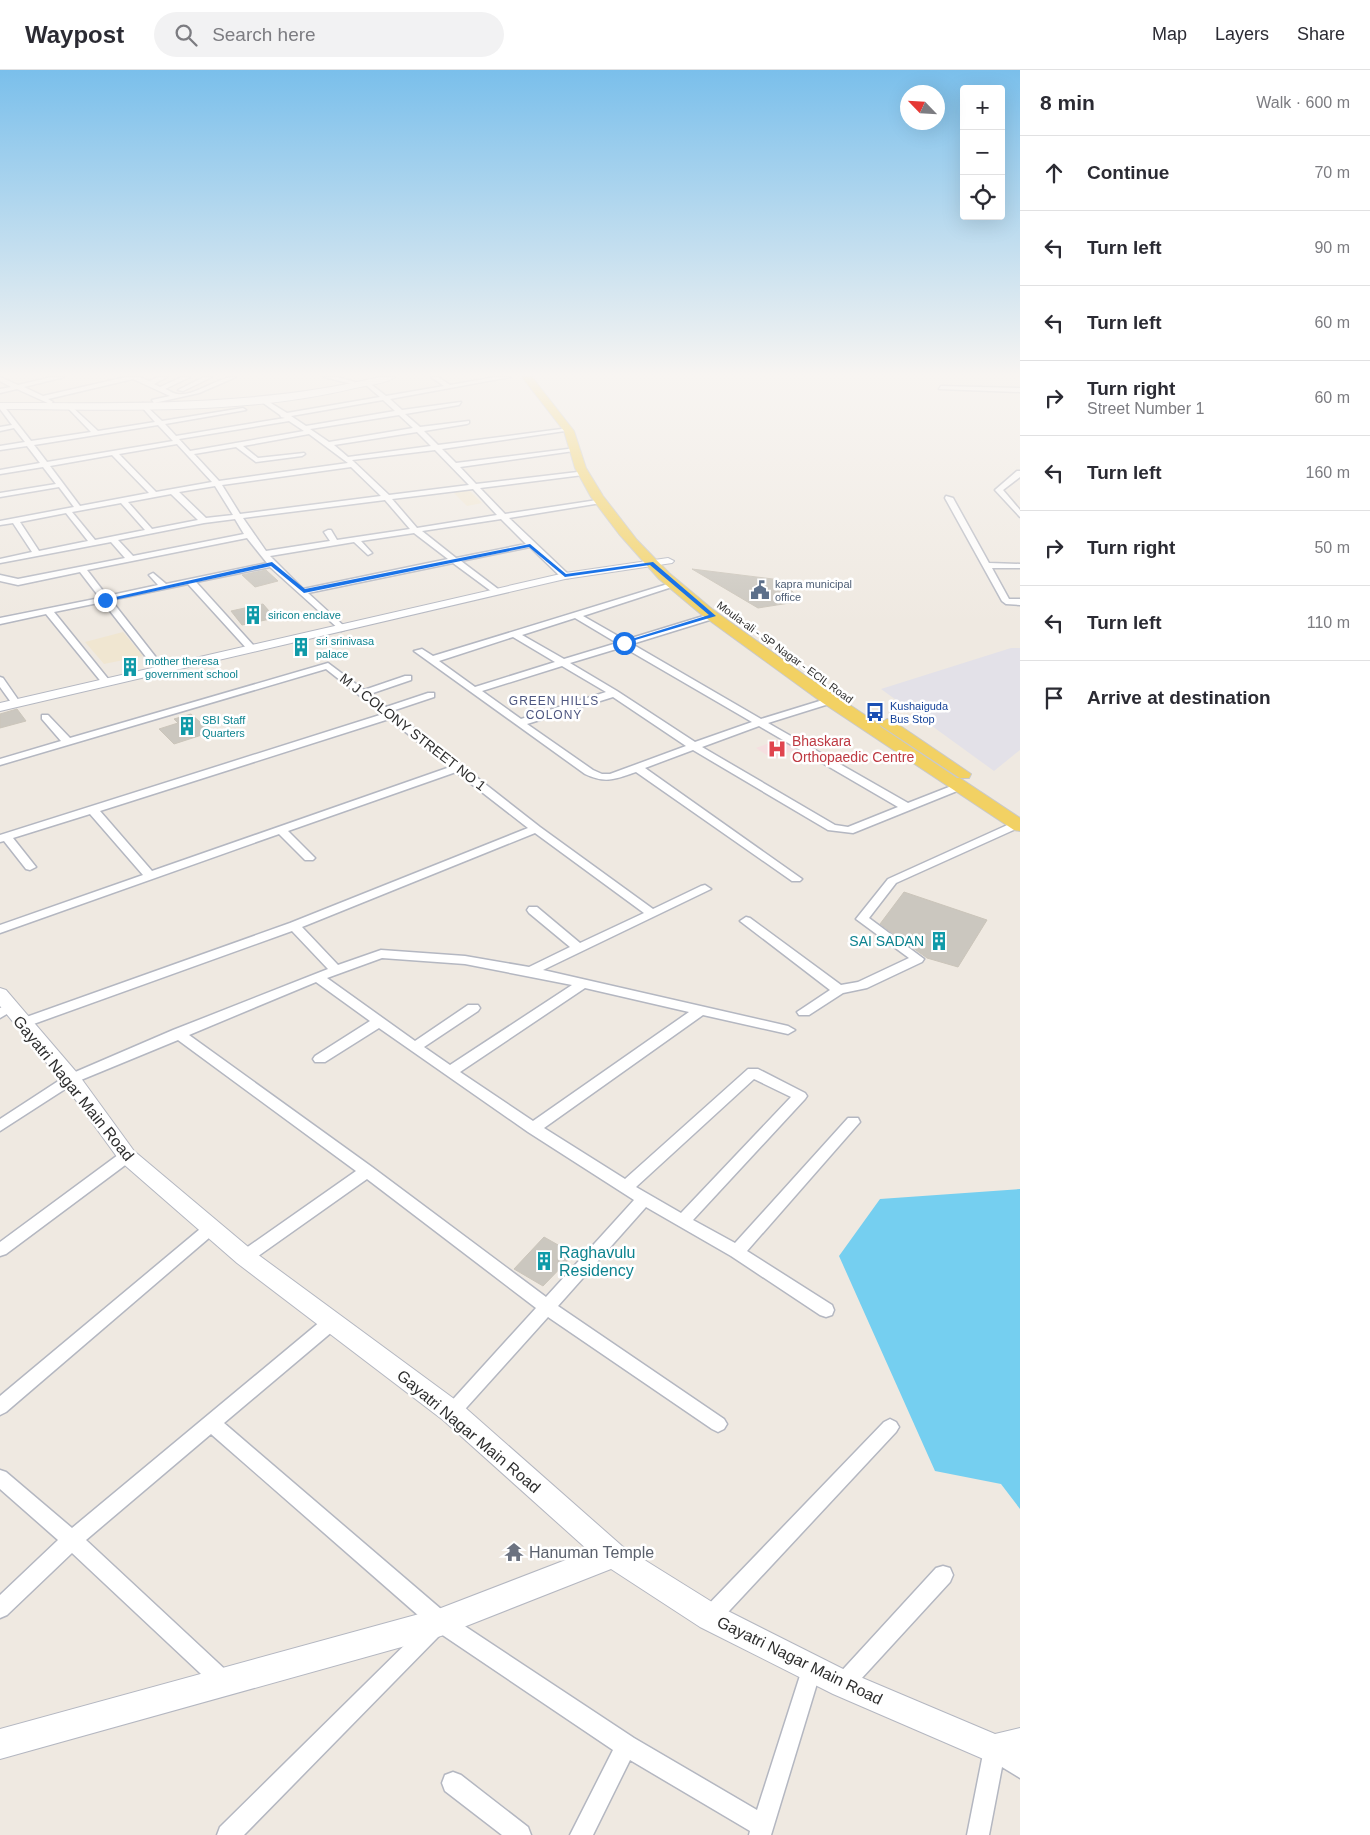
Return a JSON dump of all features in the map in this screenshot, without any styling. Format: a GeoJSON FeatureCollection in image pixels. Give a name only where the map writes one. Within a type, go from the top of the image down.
{"type":"FeatureCollection","features":[{"type":"Feature","properties":{"kind":"main road","name":"Moula-ali - SP Nagar - ECIL Road"},"geometry":{"type":"LineString","coordinates":[[578,459],[583,473],[601,501],[651,563],[674,585],[829,701],[958,787],[1019,821]]}},
{"type":"Feature","properties":{"kind":"main road"},"geometry":{"type":"LineString","coordinates":[[591,459],[596,476],[606,490],[673,565]]}},
{"type":"Feature","properties":{"kind":"main road","name":"Moula-ali - SP Nagar - ECIL Road"},"geometry":{"type":"LineString","coordinates":[[692,582],[728,612],[1019,821]]}},
{"type":"Feature","properties":{"kind":"street"},"geometry":{"type":"LineString","coordinates":[[40,459],[78,508]]}},
{"type":"Feature","properties":{"kind":"street"},"geometry":{"type":"LineString","coordinates":[[0,472],[77,459]]}},
{"type":"Feature","properties":{"kind":"street"},"geometry":{"type":"LineString","coordinates":[[120,459],[154,494]]}},
{"type":"Feature","properties":{"kind":"street"},"geometry":{"type":"LineString","coordinates":[[196,459],[217,483],[239,515],[249,536],[272,564],[304,591],[341,628]]}},
{"type":"Feature","properties":{"kind":"street"},"geometry":{"type":"LineString","coordinates":[[346,459],[386,497],[414,529],[495,591]]}},
{"type":"Feature","properties":{"kind":"street"},"geometry":{"type":"LineString","coordinates":[[0,523],[154,494],[364,459]]}},
{"type":"Feature","properties":{"kind":"street"},"geometry":{"type":"LineString","coordinates":[[447,459],[530,545],[565,576]]}},
{"type":"Feature","properties":{"kind":"street"},"geometry":{"type":"LineString","coordinates":[[453,466],[500,459]]}},
{"type":"Feature","properties":{"kind":"street"},"geometry":{"type":"LineString","coordinates":[[0,561],[36,552],[151,532],[204,520],[583,473]]}},
{"type":"Feature","properties":{"kind":"street"},"geometry":{"type":"LineString","coordinates":[[1020,473],[999,490],[1020,515]]}},
{"type":"Feature","properties":{"kind":"street"},"geometry":{"type":"LineString","coordinates":[[0,495],[60,485]]}},
{"type":"Feature","properties":{"kind":"street"},"geometry":{"type":"LineString","coordinates":[[174,491],[204,520]]}},
{"type":"Feature","properties":{"kind":"street"},"geometry":{"type":"LineString","coordinates":[[949,498],[1006,601],[1020,602]]}},
{"type":"Feature","properties":{"kind":"street"},"geometry":{"type":"LineString","coordinates":[[122,500],[151,532]]}},
{"type":"Feature","properties":{"kind":"street"},"geometry":{"type":"LineString","coordinates":[[264,554],[501,515],[601,501]]}},
{"type":"Feature","properties":{"kind":"street"},"geometry":{"type":"LineString","coordinates":[[67,510],[93,543]]}},
{"type":"Feature","properties":{"kind":"street"},"geometry":{"type":"LineString","coordinates":[[15,520],[36,552]]}},
{"type":"Feature","properties":{"kind":"street"},"geometry":{"type":"LineString","coordinates":[[328,532],[335,542]]}},
{"type":"Feature","properties":{"kind":"street"},"geometry":{"type":"LineString","coordinates":[[0,578],[9,582],[249,536]]}},
{"type":"Feature","properties":{"kind":"street"},"geometry":{"type":"LineString","coordinates":[[113,539],[130,558]]}},
{"type":"Feature","properties":{"kind":"street"},"geometry":{"type":"LineString","coordinates":[[355,539],[368,553]]}},
{"type":"Feature","properties":{"kind":"street"},"geometry":{"type":"LineString","coordinates":[[304,591],[530,545]]}},
{"type":"Feature","properties":{"kind":"street"},"geometry":{"type":"LineString","coordinates":[[0,708],[160,669],[565,576],[651,563],[673,565]]}},
{"type":"Feature","properties":{"kind":"street"},"geometry":{"type":"LineString","coordinates":[[0,621],[272,564]]}},
{"type":"Feature","properties":{"kind":"street"},"geometry":{"type":"LineString","coordinates":[[986,565],[1020,566]]}},
{"type":"Feature","properties":{"kind":"street"},"geometry":{"type":"LineString","coordinates":[[82,569],[160,669]]}},
{"type":"Feature","properties":{"kind":"street"},"geometry":{"type":"LineString","coordinates":[[153,575],[164,587]]}},
{"type":"Feature","properties":{"kind":"street"},"geometry":{"type":"LineString","coordinates":[[190,581],[251,648]]}},
{"type":"Feature","properties":{"kind":"street"},"geometry":{"type":"LineString","coordinates":[[431,660],[674,585]]}},
{"type":"Feature","properties":{"kind":"street"},"geometry":{"type":"LineString","coordinates":[[48,612],[106,682]]}},
{"type":"Feature","properties":{"kind":"street"},"geometry":{"type":"LineString","coordinates":[[574,616],[624,643],[757,723],[906,807]]}},
{"type":"Feature","properties":{"kind":"street"},"geometry":{"type":"LineString","coordinates":[[475,690],[713,616]]}},
{"type":"Feature","properties":{"kind":"street"},"geometry":{"type":"LineString","coordinates":[[514,634],[614,693],[694,746],[832,828],[849,831],[958,787]]}},
{"type":"Feature","properties":{"kind":"street"},"geometry":{"type":"LineString","coordinates":[[419,651],[522,722],[595,776],[611,777],[757,723],[829,701]]}},
{"type":"Feature","properties":{"kind":"street"},"geometry":{"type":"LineString","coordinates":[[321,657],[328,666]]}},
{"type":"Feature","properties":{"kind":"street","name":"M J COLONY STREET NO 1"},"geometry":{"type":"LineString","coordinates":[[0,762],[328,666],[536,829],[651,913]]}},
{"type":"Feature","properties":{"kind":"street"},"geometry":{"type":"LineString","coordinates":[[364,693],[408,678]]}},
{"type":"Feature","properties":{"kind":"street"},"geometry":{"type":"LineString","coordinates":[[0,680],[16,703]]}},
{"type":"Feature","properties":{"kind":"street"},"geometry":{"type":"LineString","coordinates":[[522,722],[614,693]]}},
{"type":"Feature","properties":{"kind":"street"},"geometry":{"type":"LineString","coordinates":[[30,867],[3,838],[389,712],[431,695]]}},
{"type":"Feature","properties":{"kind":"street"},"geometry":{"type":"LineString","coordinates":[[45,716],[68,742]]}},
{"type":"Feature","properties":{"kind":"street"},"geometry":{"type":"LineString","coordinates":[[636,767],[796,879]]}},
{"type":"Feature","properties":{"kind":"street"},"geometry":{"type":"LineString","coordinates":[[0,929],[459,768]]}},
{"type":"Feature","properties":{"kind":"street"},"geometry":{"type":"LineString","coordinates":[[92,809],[150,876]]}},
{"type":"Feature","properties":{"kind":"street"},"geometry":{"type":"LineString","coordinates":[[804,1012],[839,990],[862,985],[918,959],[862,919],[892,882],[1019,821]]}},
{"type":"Feature","properties":{"kind":"street"},"geometry":{"type":"LineString","coordinates":[[8,1010],[294,926],[536,829]]}},
{"type":"Feature","properties":{"kind":"street"},"geometry":{"type":"LineString","coordinates":[[280,830],[309,858]]}},
{"type":"Feature","properties":{"kind":"street"},"geometry":{"type":"LineString","coordinates":[[530,971],[705,889]]}},
{"type":"Feature","properties":{"kind":"street"},"geometry":{"type":"LineString","coordinates":[[533,910],[578,948]]}},
{"type":"Feature","properties":{"kind":"street"},"geometry":{"type":"LineString","coordinates":[[746,921],[839,990]]}},
{"type":"Feature","properties":{"kind":"street"},"geometry":{"type":"LineString","coordinates":[[294,926],[336,970]]}},
{"type":"Feature","properties":{"kind":"street"},"geometry":{"type":"LineString","coordinates":[[0,1126],[71,1079],[317,977],[381,954],[465,960],[530,971],[585,982],[788,1030]]}},
{"type":"Feature","properties":{"kind":"street"},"geometry":{"type":"LineString","coordinates":[[317,977],[450,1072],[533,1128],[644,1199],[684,1220],[737,1252],[826,1310]]}},
{"type":"Feature","properties":{"kind":"street"},"geometry":{"type":"LineString","coordinates":[[450,1072],[585,982]]}},
{"type":"Feature","properties":{"kind":"street"},"geometry":{"type":"LineString","coordinates":[[415,1047],[473,1008]]}},
{"type":"Feature","properties":{"kind":"street"},"geometry":{"type":"LineString","coordinates":[[533,1128],[702,1009]]}},
{"type":"Feature","properties":{"kind":"street","name":"Gayatri Nagar Main Road"},"geometry":{"type":"LineString","coordinates":[[8,1010],[71,1079],[127,1156],[245,1256],[452,1412],[613,1555],[710,1617],[843,1684],[1007,1746]]}},
{"type":"Feature","properties":{"kind":"street"},"geometry":{"type":"LineString","coordinates":[[320,1059],[379,1022]]}},
{"type":"Feature","properties":{"kind":"street"},"geometry":{"type":"LineString","coordinates":[[178,1034],[367,1171],[548,1308],[718,1424]]}},
{"type":"Feature","properties":{"kind":"street"},"geometry":{"type":"LineString","coordinates":[[626,1187],[754,1072],[800,1096],[684,1220]]}},
{"type":"Feature","properties":{"kind":"street"},"geometry":{"type":"LineString","coordinates":[[737,1252],[853,1122]]}},
{"type":"Feature","properties":{"kind":"street"},"geometry":{"type":"LineString","coordinates":[[0,1250],[127,1156]]}},
{"type":"Feature","properties":{"kind":"street"},"geometry":{"type":"LineString","coordinates":[[245,1256],[367,1171]]}},
{"type":"Feature","properties":{"kind":"street"},"geometry":{"type":"LineString","coordinates":[[452,1412],[548,1308],[644,1199]]}},
{"type":"Feature","properties":{"kind":"street"},"geometry":{"type":"LineString","coordinates":[[0,1407],[211,1228]]}},
{"type":"Feature","properties":{"kind":"street"},"geometry":{"type":"LineString","coordinates":[[0,1608],[72,1540],[333,1321]]}},
{"type":"Feature","properties":{"kind":"street"},"geometry":{"type":"LineString","coordinates":[[211,1422],[441,1622],[626,1746],[762,1830],[812,1667]]}},
{"type":"Feature","properties":{"kind":"street"},"geometry":{"type":"LineString","coordinates":[[710,1617],[890,1427]]}},
{"type":"Feature","properties":{"kind":"street"},"geometry":{"type":"LineString","coordinates":[[0,1478],[72,1540],[223,1681]]}},
{"type":"Feature","properties":{"kind":"street"},"geometry":{"type":"LineString","coordinates":[[0,1744],[441,1622],[613,1555]]}},
{"type":"Feature","properties":{"kind":"street"},"geometry":{"type":"LineString","coordinates":[[843,1684],[944,1575]]}},
{"type":"Feature","properties":{"kind":"street"},"geometry":{"type":"LineString","coordinates":[[228,1835],[441,1622]]}},
{"type":"Feature","properties":{"kind":"street"},"geometry":{"type":"LineString","coordinates":[[581,1835],[626,1746]]}},
{"type":"Feature","properties":{"kind":"street"},"geometry":{"type":"LineString","coordinates":[[1007,1746],[1020,1767]]}},
{"type":"Feature","properties":{"kind":"street"},"geometry":{"type":"LineString","coordinates":[[978,1835],[1007,1746]]}},
{"type":"Feature","properties":{"kind":"street"},"geometry":{"type":"LineString","coordinates":[[453,1783],[520,1835]]}},
{"type":"Feature","properties":{"kind":"shaded area"},"geometry":{"type":"Polygon","coordinates":[[[468,489],[482,503],[467,506],[452,491],[468,489]]]}},
{"type":"Feature","properties":{"kind":"shaded area"},"geometry":{"type":"Polygon","coordinates":[[[123,632],[143,656],[104,664],[85,642],[123,632]]]}},
{"type":"Feature","properties":{"kind":"shaded area"},"geometry":{"type":"Polygon","coordinates":[[[1011,648],[1020,648],[1020,750],[994,771],[881,689],[1011,648]]]}},
{"type":"Feature","properties":{"kind":"shaded area","name":"Bhaskara Orthopaedic Centre"},"geometry":{"type":"Polygon","coordinates":[[[780,739],[797,749],[773,759],[756,748],[780,739]]]}},
{"type":"Feature","properties":{"kind":"water"},"geometry":{"type":"Polygon","coordinates":[[[1020,1189],[1020,1509],[1001,1484],[935,1471],[839,1256],[880,1199],[1020,1189]]]}},
{"type":"Feature","properties":{"kind":"building","name":"kapra municipal office"},"geometry":{"type":"Polygon","coordinates":[[[692,569],[781,580],[802,601],[758,608],[692,569]]]}},
{"type":"Feature","properties":{"kind":"building"},"geometry":{"type":"Polygon","coordinates":[[[266,570],[278,581],[255,587],[242,575],[266,570]]]}},
{"type":"Feature","properties":{"kind":"building","name":"siricon enclave"},"geometry":{"type":"Polygon","coordinates":[[[263,604],[275,618],[242,625],[231,611],[263,604]]]}},
{"type":"Feature","properties":{"kind":"building"},"geometry":{"type":"Polygon","coordinates":[[[17,709],[26,721],[0,728],[0,714],[17,709]]]}},
{"type":"Feature","properties":{"kind":"building","name":"SBI Staff Quarters"},"geometry":{"type":"Polygon","coordinates":[[[191,714],[211,732],[174,744],[159,729],[178,723],[174,719],[191,714]]]}},
{"type":"Feature","properties":{"kind":"building","name":"SAI SADAN"},"geometry":{"type":"Polygon","coordinates":[[[904,892],[987,920],[958,967],[927,958],[880,924],[904,892]]]}},
{"type":"Feature","properties":{"kind":"building","name":"Raghavulu Residency"},"geometry":{"type":"Polygon","coordinates":[[[544,1237],[574,1254],[543,1286],[514,1269],[544,1237]]]}},
{"type":"Feature","properties":{"kind":"place","name":"kapra municipal office"},"geometry":{"type":"Point","coordinates":[760,590]}},
{"type":"Feature","properties":{"kind":"place","name":"siricon enclave"},"geometry":{"type":"Point","coordinates":[253,615]}},
{"type":"Feature","properties":{"kind":"place","name":"sri srinivasa palace"},"geometry":{"type":"Point","coordinates":[301,647]}},
{"type":"Feature","properties":{"kind":"place","name":"mother theresa government school"},"geometry":{"type":"Point","coordinates":[130,667]}},
{"type":"Feature","properties":{"kind":"place","name":"Kushaiguda Bus Stop"},"geometry":{"type":"Point","coordinates":[875,712]}},
{"type":"Feature","properties":{"kind":"place","name":"SBI Staff Quarters"},"geometry":{"type":"Point","coordinates":[187,726]}},
{"type":"Feature","properties":{"kind":"place","name":"Bhaskara Orthopaedic Centre"},"geometry":{"type":"Point","coordinates":[777,749]}},
{"type":"Feature","properties":{"kind":"place","name":"SAI SADAN"},"geometry":{"type":"Point","coordinates":[939,941]}},
{"type":"Feature","properties":{"kind":"place","name":"Raghavulu Residency"},"geometry":{"type":"Point","coordinates":[544,1261]}},
{"type":"Feature","properties":{"kind":"place","name":"Hanuman Temple"},"geometry":{"type":"Point","coordinates":[514,1552]}},
{"type":"Feature","properties":{"kind":"district","name":"GREEN HILLS COLONY"},"geometry":{"type":"Point","coordinates":[554,708]}},
{"type":"Feature","properties":{"kind":"route"},"geometry":{"type":"LineString","coordinates":[[105,600],[272,564],[304,591],[530,545],[565,576],[614,567],[651,563],[674,585],[713,616],[624,643]]}}]}
